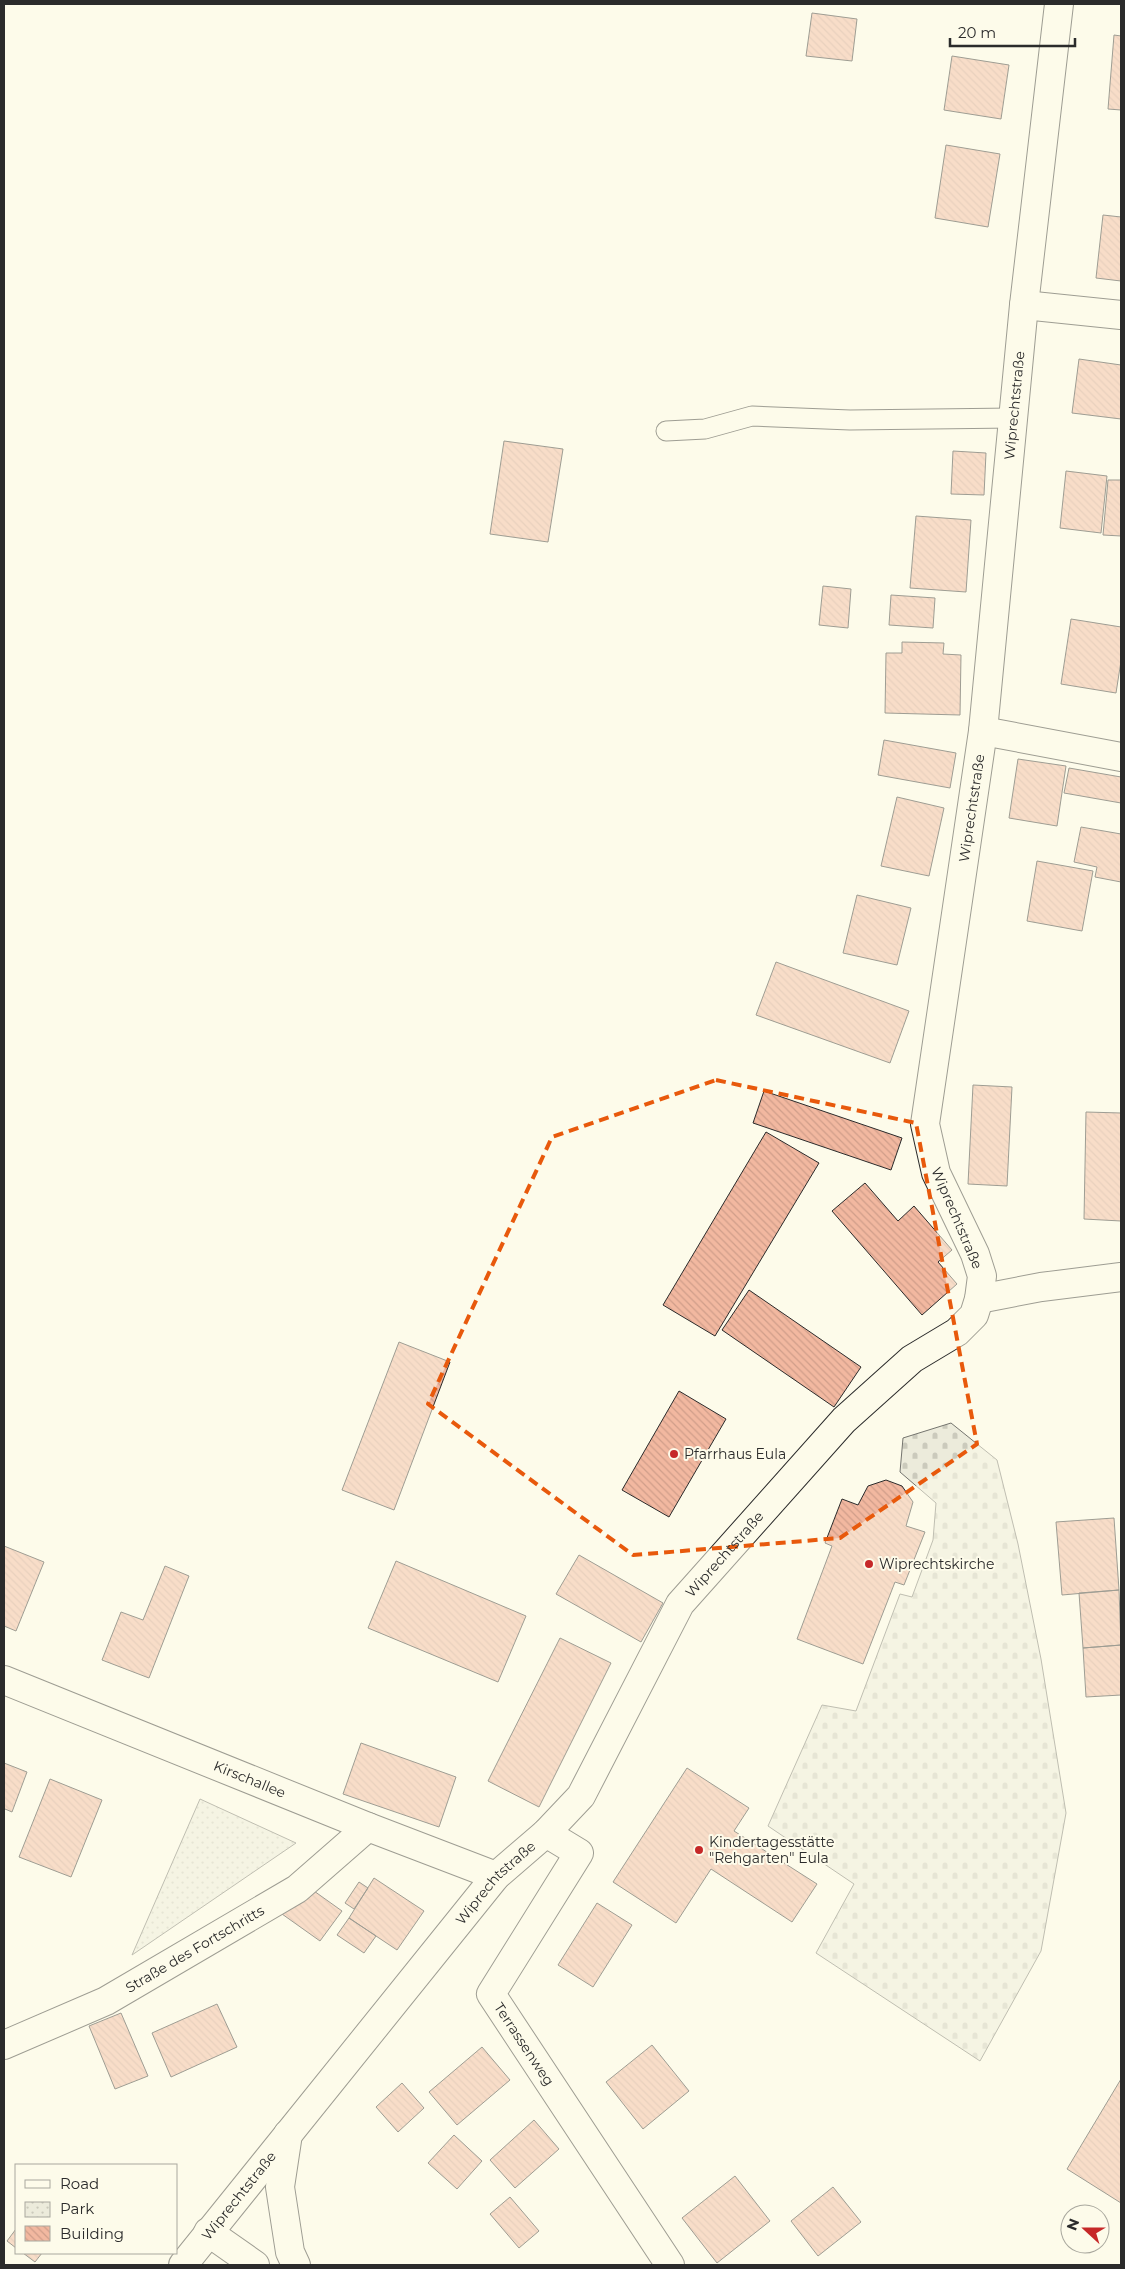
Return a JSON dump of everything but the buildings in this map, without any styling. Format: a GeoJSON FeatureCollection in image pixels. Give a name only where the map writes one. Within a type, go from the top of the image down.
{"type":"FeatureCollection","features":[{"type":"Feature","properties":{"kind":"street","name":"Wiprechtstraße"},"geometry":{"type":"LineString","coordinates":[[183,2265],[496,1876],[546,1833],[581,1796],[680,1604],[844,1420],[912,1359],[957,1332],[974,1315],[979,1299],[982,1276],[975,1254],[936,1173],[924,1124],[983,732],[1024,304],[1059,4]]}},
{"type":"Feature","properties":{"kind":"street"},"geometry":{"type":"LineString","coordinates":[[1024,304],[1121,315]]}},
{"type":"Feature","properties":{"kind":"street"},"geometry":{"type":"LineString","coordinates":[[983,732],[1121,757]]}},
{"type":"Feature","properties":{"kind":"street"},"geometry":{"type":"LineString","coordinates":[[979,1299],[1041,1287],[1121,1277]]}},
{"type":"Feature","properties":{"kind":"street","name":"Kirschallee"},"geometry":{"type":"LineString","coordinates":[[4,1680],[368,1827],[496,1876]]}},
{"type":"Feature","properties":{"kind":"street","name":"Straße des Fortschritts"},"geometry":{"type":"LineString","coordinates":[[4,2045],[106,2002],[289,1894],[368,1827]]}},
{"type":"Feature","properties":{"kind":"street","name":"Terrassenweg"},"geometry":{"type":"LineString","coordinates":[[546,1833],[579,1853],[491,1994],[670,2265]]}},
{"type":"Feature","properties":{"kind":"street"},"geometry":{"type":"LineString","coordinates":[[288,2133],[280,2187],[290,2252],[296,2265]]}},
{"type":"Feature","properties":{"kind":"street"},"geometry":{"type":"LineString","coordinates":[[208,2232],[255,2265]]}},
{"type":"Feature","properties":{"kind":"lane"},"geometry":{"type":"LineString","coordinates":[[666,430],[705,429],[752,416],[850,420],[1013,418]]}},
{"type":"Feature","properties":{"kind":"highlighted area"},"geometry":{"type":"Polygon","coordinates":[[[716,1080],[916,1123],[977,1444],[840,1538],[633,1555],[428,1404],[552,1137],[716,1080]]]}},
{"type":"Feature","properties":{"kind":"green space"},"geometry":{"type":"Polygon","coordinates":[[[951,1423],[997,1460],[1018,1544],[1041,1659],[1066,1813],[1041,1951],[980,2061],[816,1953],[854,1884],[768,1826],[822,1705],[856,1711],[900,1594],[912,1597],[933,1540],[936,1503],[900,1472],[903,1438],[951,1423]]]}},
{"type":"Feature","properties":{"kind":"green space"},"geometry":{"type":"Polygon","coordinates":[[[200,1799],[296,1843],[132,1955],[200,1799]]]}},
{"type":"Feature","properties":{"kind":"place","name":"Pfarrhaus Eula"},"geometry":{"type":"Point","coordinates":[674,1454]}},
{"type":"Feature","properties":{"kind":"place","name":"Wiprechtskirche"},"geometry":{"type":"Point","coordinates":[869,1564]}},
{"type":"Feature","properties":{"kind":"place","name":"Kindertagesstätte \"Rehgarten\" Eula"},"geometry":{"type":"Point","coordinates":[699,1850]}}]}
